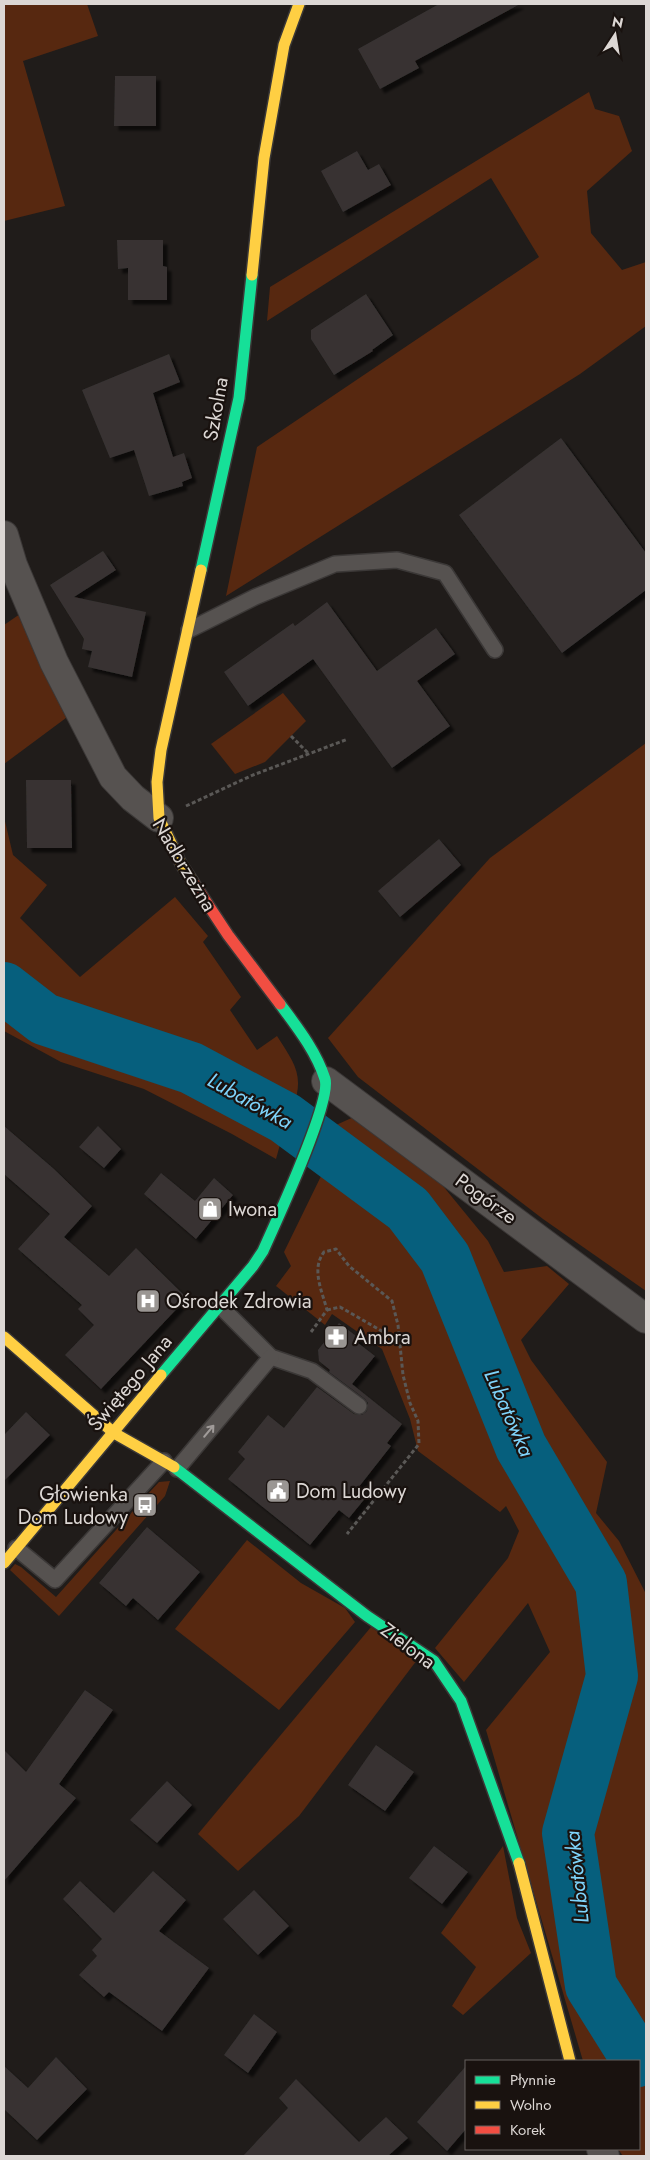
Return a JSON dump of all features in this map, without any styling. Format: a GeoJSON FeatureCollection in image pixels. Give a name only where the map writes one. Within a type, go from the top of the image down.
{"type":"FeatureCollection","features":[{"type":"Feature","properties":{"kind":"street","name":"Szkolna"},"geometry":{"type":"LineString","coordinates":[[160,818],[157,782],[161,750],[239,398],[264,158],[284,45],[299,4]]}},
{"type":"Feature","properties":{"kind":"street","name":"Nadbrzeżna"},"geometry":{"type":"LineString","coordinates":[[4,535],[14,565],[54,662],[113,777],[133,798],[160,818],[181,864],[228,935],[304,1036],[326,1081]]}},
{"type":"Feature","properties":{"kind":"street","name":"Świętego Jana"},"geometry":{"type":"LineString","coordinates":[[4,1563],[253,1266],[263,1251],[317,1123],[326,1081]]}},
{"type":"Feature","properties":{"kind":"street","name":"Pogórze"},"geometry":{"type":"LineString","coordinates":[[326,1081],[646,1319]]}},
{"type":"Feature","properties":{"kind":"street","name":"Zielona"},"geometry":{"type":"LineString","coordinates":[[4,1337],[114,1432],[171,1465],[368,1616],[434,1661],[461,1701],[517,1856],[570,2060]]}},
{"type":"Feature","properties":{"kind":"lane"},"geometry":{"type":"LineString","coordinates":[[189,630],[255,597],[335,564],[397,560],[444,573],[495,650]]}},
{"type":"Feature","properties":{"kind":"lane"},"geometry":{"type":"LineString","coordinates":[[220,1306],[271,1357],[312,1371],[360,1406]]}},
{"type":"Feature","properties":{"kind":"lane"},"geometry":{"type":"LineString","coordinates":[[16,1548],[55,1580],[171,1465],[271,1357]]}},
{"type":"Feature","properties":{"kind":"path"},"geometry":{"type":"LineString","coordinates":[[291,736],[308,754]]}},
{"type":"Feature","properties":{"kind":"path"},"geometry":{"type":"LineString","coordinates":[[202,800],[253,775],[348,739]]}},
{"type":"Feature","properties":{"kind":"path"},"geometry":{"type":"LineString","coordinates":[[327,1310],[318,1271],[320,1258],[324,1252],[336,1249],[349,1266],[392,1300],[403,1375],[410,1403],[418,1421],[419,1444],[347,1534]]}},
{"type":"Feature","properties":{"kind":"path"},"geometry":{"type":"LineString","coordinates":[[311,1332],[327,1310],[340,1307],[399,1342]]}},
{"type":"Feature","properties":{"kind":"shaded area"},"geometry":{"type":"Polygon","coordinates":[[[4,4],[87,4],[98,36],[23,61],[65,206],[4,221],[4,4]]]}},
{"type":"Feature","properties":{"kind":"shaded area"},"geometry":{"type":"Polygon","coordinates":[[[589,92],[595,109],[619,116],[632,151],[587,191],[591,233],[622,270],[646,262],[646,326],[580,374],[226,596],[257,447],[539,257],[491,178],[267,321],[270,287],[589,92]]]}},
{"type":"Feature","properties":{"kind":"shaded area"},"geometry":{"type":"Polygon","coordinates":[[[20,614],[70,715],[4,764],[4,625],[20,614]]]}},
{"type":"Feature","properties":{"kind":"shaded area"},"geometry":{"type":"Polygon","coordinates":[[[283,693],[306,721],[265,762],[235,774],[211,744],[283,693]]]}},
{"type":"Feature","properties":{"kind":"shaded area"},"geometry":{"type":"Polygon","coordinates":[[[646,743],[646,1291],[543,1219],[358,1077],[328,1038],[490,858],[646,743]]]}},
{"type":"Feature","properties":{"kind":"shaded area"},"geometry":{"type":"Polygon","coordinates":[[[4,817],[13,855],[47,885],[20,918],[80,977],[175,897],[208,936],[203,942],[241,997],[230,1010],[257,1050],[277,1036],[293,1062],[298,1078],[298,1086],[293,1107],[216,1065],[78,1017],[28,989],[13,1007],[70,1039],[185,1078],[267,1115],[281,1141],[276,1159],[144,1089],[61,1062],[4,1031],[4,817]]]}},
{"type":"Feature","properties":{"kind":"shaded area"},"geometry":{"type":"Polygon","coordinates":[[[356,1116],[434,1175],[488,1241],[504,1272],[547,1266],[569,1284],[521,1340],[531,1360],[607,1462],[596,1513],[619,1541],[646,1594],[646,2156],[623,2156],[619,2150],[640,2150],[640,2060],[583,2060],[486,1730],[550,1652],[528,1603],[464,1682],[435,1648],[508,1558],[519,1531],[506,1506],[500,1512],[418,1451],[410,1419],[382,1349],[332,1314],[325,1325],[276,1286],[291,1266],[284,1252],[324,1170],[397,1221],[441,1278],[503,1444],[542,1505],[563,1491],[539,1462],[511,1396],[476,1293],[456,1252],[430,1214],[404,1189],[334,1134],[336,1125],[356,1116]]]}},
{"type":"Feature","properties":{"kind":"shaded area"},"geometry":{"type":"Polygon","coordinates":[[[170,1481],[165,1496],[59,1616],[10,1570],[15,1564],[21,1567],[56,1597],[133,1511],[140,1515],[152,1502],[146,1496],[159,1482],[170,1481]]]}},
{"type":"Feature","properties":{"kind":"shaded area"},"geometry":{"type":"Polygon","coordinates":[[[247,1540],[301,1583],[345,1608],[355,1622],[279,1710],[175,1629],[247,1540]]]}},
{"type":"Feature","properties":{"kind":"shaded area"},"geometry":{"type":"Polygon","coordinates":[[[371,1627],[417,1660],[299,1816],[238,1871],[198,1834],[371,1627]]]}},
{"type":"Feature","properties":{"kind":"shaded area"},"geometry":{"type":"Polygon","coordinates":[[[503,1846],[517,1918],[531,1953],[463,2015],[452,2006],[476,1967],[441,1933],[503,1846]]]}},
{"type":"Feature","properties":{"kind":"building"},"geometry":{"type":"Polygon","coordinates":[[[439,4],[520,4],[415,61],[419,68],[380,89],[358,49],[439,4]]]}},
{"type":"Feature","properties":{"kind":"building"},"geometry":{"type":"Polygon","coordinates":[[[115,76],[156,76],[156,126],[114,126],[115,76]]]}},
{"type":"Feature","properties":{"kind":"building"},"geometry":{"type":"Polygon","coordinates":[[[357,151],[368,170],[379,164],[391,185],[343,212],[321,171],[357,151]]]}},
{"type":"Feature","properties":{"kind":"building"},"geometry":{"type":"Polygon","coordinates":[[[117,240],[163,240],[163,266],[167,267],[167,300],[128,300],[128,268],[118,269],[117,240]]]}},
{"type":"Feature","properties":{"kind":"building"},"geometry":{"type":"Polygon","coordinates":[[[366,294],[393,335],[373,351],[334,375],[311,339],[311,330],[366,294]]]}},
{"type":"Feature","properties":{"kind":"building"},"geometry":{"type":"Polygon","coordinates":[[[169,354],[180,382],[153,393],[173,457],[184,453],[192,478],[182,482],[183,486],[149,496],[134,450],[110,458],[82,390],[169,354]]]}},
{"type":"Feature","properties":{"kind":"building"},"geometry":{"type":"Polygon","coordinates":[[[561,438],[646,553],[646,590],[562,653],[459,515],[561,438]]]}},
{"type":"Feature","properties":{"kind":"building"},"geometry":{"type":"Polygon","coordinates":[[[103,551],[116,570],[74,597],[146,612],[132,677],[88,667],[92,651],[82,649],[84,639],[50,585],[103,551]]]}},
{"type":"Feature","properties":{"kind":"building"},"geometry":{"type":"Polygon","coordinates":[[[327,602],[377,671],[436,628],[455,654],[417,681],[450,726],[392,768],[313,659],[248,706],[224,672],[293,623],[295,626],[327,602]]]}},
{"type":"Feature","properties":{"kind":"building"},"geometry":{"type":"Polygon","coordinates":[[[26,780],[71,780],[72,848],[27,848],[26,780]]]}},
{"type":"Feature","properties":{"kind":"building"},"geometry":{"type":"Polygon","coordinates":[[[439,839],[461,865],[400,917],[378,891],[439,839]]]}},
{"type":"Feature","properties":{"kind":"building"},"geometry":{"type":"Polygon","coordinates":[[[4,1126],[54,1169],[92,1206],[64,1237],[109,1276],[136,1248],[187,1298],[101,1389],[65,1355],[94,1325],[78,1309],[82,1305],[18,1249],[50,1214],[4,1174],[4,1126]]]}},
{"type":"Feature","properties":{"kind":"building"},"geometry":{"type":"Polygon","coordinates":[[[98,1126],[121,1149],[104,1168],[79,1147],[98,1126]]]}},
{"type":"Feature","properties":{"kind":"building"},"geometry":{"type":"Polygon","coordinates":[[[161,1173],[195,1201],[214,1178],[233,1195],[196,1239],[144,1194],[161,1173]]]}},
{"type":"Feature","properties":{"kind":"building"},"geometry":{"type":"Polygon","coordinates":[[[339,1323],[360,1339],[358,1343],[375,1356],[352,1384],[402,1424],[387,1443],[391,1446],[358,1488],[367,1496],[349,1518],[339,1510],[310,1545],[228,1479],[245,1459],[238,1452],[268,1415],[284,1428],[317,1387],[354,1414],[362,1415],[367,1411],[368,1403],[365,1399],[329,1372],[330,1370],[319,1361],[318,1350],[339,1323]]]}},
{"type":"Feature","properties":{"kind":"building"},"geometry":{"type":"Polygon","coordinates":[[[26,1412],[50,1435],[4,1481],[4,1435],[26,1412]]]}},
{"type":"Feature","properties":{"kind":"building"},"geometry":{"type":"Polygon","coordinates":[[[147,1527],[200,1572],[158,1620],[133,1598],[126,1606],[99,1583],[147,1527]]]}},
{"type":"Feature","properties":{"kind":"building"},"geometry":{"type":"Polygon","coordinates":[[[85,1690],[113,1710],[59,1784],[76,1798],[4,1881],[4,1750],[26,1772],[85,1690]]]}},
{"type":"Feature","properties":{"kind":"building"},"geometry":{"type":"Polygon","coordinates":[[[376,1745],[414,1772],[385,1811],[348,1785],[376,1745]]]}},
{"type":"Feature","properties":{"kind":"building"},"geometry":{"type":"Polygon","coordinates":[[[167,1781],[192,1805],[157,1843],[130,1820],[167,1781]]]}},
{"type":"Feature","properties":{"kind":"building"},"geometry":{"type":"Polygon","coordinates":[[[434,1846],[468,1872],[442,1904],[409,1878],[434,1846]]]}},
{"type":"Feature","properties":{"kind":"building"},"geometry":{"type":"Polygon","coordinates":[[[153,1871],[186,1900],[159,1931],[209,1968],[162,2031],[109,1992],[104,1997],[79,1975],[97,1956],[92,1950],[102,1939],[63,1899],[80,1881],[114,1913],[153,1871]]]}},
{"type":"Feature","properties":{"kind":"building"},"geometry":{"type":"Polygon","coordinates":[[[254,1890],[289,1926],[258,1955],[223,1919],[254,1890]]]}},
{"type":"Feature","properties":{"kind":"building"},"geometry":{"type":"Polygon","coordinates":[[[254,2014],[277,2032],[248,2073],[224,2055],[254,2014]]]}},
{"type":"Feature","properties":{"kind":"building"},"geometry":{"type":"Polygon","coordinates":[[[56,2057],[87,2089],[37,2140],[4,2109],[4,2066],[28,2088],[56,2057]]]}},
{"type":"Feature","properties":{"kind":"building"},"geometry":{"type":"Polygon","coordinates":[[[465,2067],[465,2130],[447,2151],[417,2122],[465,2067]]]}},
{"type":"Feature","properties":{"kind":"building"},"geometry":{"type":"Polygon","coordinates":[[[296,2079],[359,2142],[386,2117],[408,2138],[388,2156],[243,2156],[288,2108],[279,2098],[296,2079]]]}},
{"type":"Feature","properties":{"kind":"waterway","name":"Lubatówka"},"geometry":{"type":"LineString","coordinates":[[4,988],[44,1019],[191,1068],[285,1118],[408,1209],[445,1258],[521,1447],[601,1583],[612,1676],[568,1833],[591,1986],[637,2060]]}},
{"type":"Feature","properties":{"kind":"traffic: fast"},"geometry":{"type":"LineString","coordinates":[[201,570],[239,398],[252,275]]}},
{"type":"Feature","properties":{"kind":"traffic: fast"},"geometry":{"type":"LineString","coordinates":[[161,1375],[253,1266],[263,1251],[312,1136],[325,1092],[325,1079],[317,1059],[306,1040],[280,1004]]}},
{"type":"Feature","properties":{"kind":"traffic: fast"},"geometry":{"type":"LineString","coordinates":[[174,1467],[367,1616],[434,1661],[461,1701],[519,1863]]}},
{"type":"Feature","properties":{"kind":"traffic: slow"},"geometry":{"type":"LineString","coordinates":[[252,275],[264,158],[284,45],[299,4]]}},
{"type":"Feature","properties":{"kind":"traffic: slow"},"geometry":{"type":"LineString","coordinates":[[193,882],[181,864],[159,818],[157,782],[161,750],[201,570]]}},
{"type":"Feature","properties":{"kind":"traffic: slow"},"geometry":{"type":"LineString","coordinates":[[4,1337],[114,1433],[174,1467]]}},
{"type":"Feature","properties":{"kind":"traffic: slow"},"geometry":{"type":"LineString","coordinates":[[4,1563],[161,1375]]}},
{"type":"Feature","properties":{"kind":"traffic: slow"},"geometry":{"type":"LineString","coordinates":[[519,1863],[570,2060]]}},
{"type":"Feature","properties":{"kind":"traffic: jam"},"geometry":{"type":"LineString","coordinates":[[193,882],[228,935],[280,1004]]}},
{"type":"Feature","properties":{"kind":"place","name":"Iwona"},"geometry":{"type":"Point","coordinates":[210,1209]}},
{"type":"Feature","properties":{"kind":"place","name":"Ośrodek Zdrowia"},"geometry":{"type":"Point","coordinates":[148,1301]}},
{"type":"Feature","properties":{"kind":"place","name":"Ambra"},"geometry":{"type":"Point","coordinates":[336,1337]}},
{"type":"Feature","properties":{"kind":"place","name":"Dom Ludowy"},"geometry":{"type":"Point","coordinates":[278,1491]}},
{"type":"Feature","properties":{"kind":"place","name":"Głowienka Dom Ludowy"},"geometry":{"type":"Point","coordinates":[145,1505]}}]}
